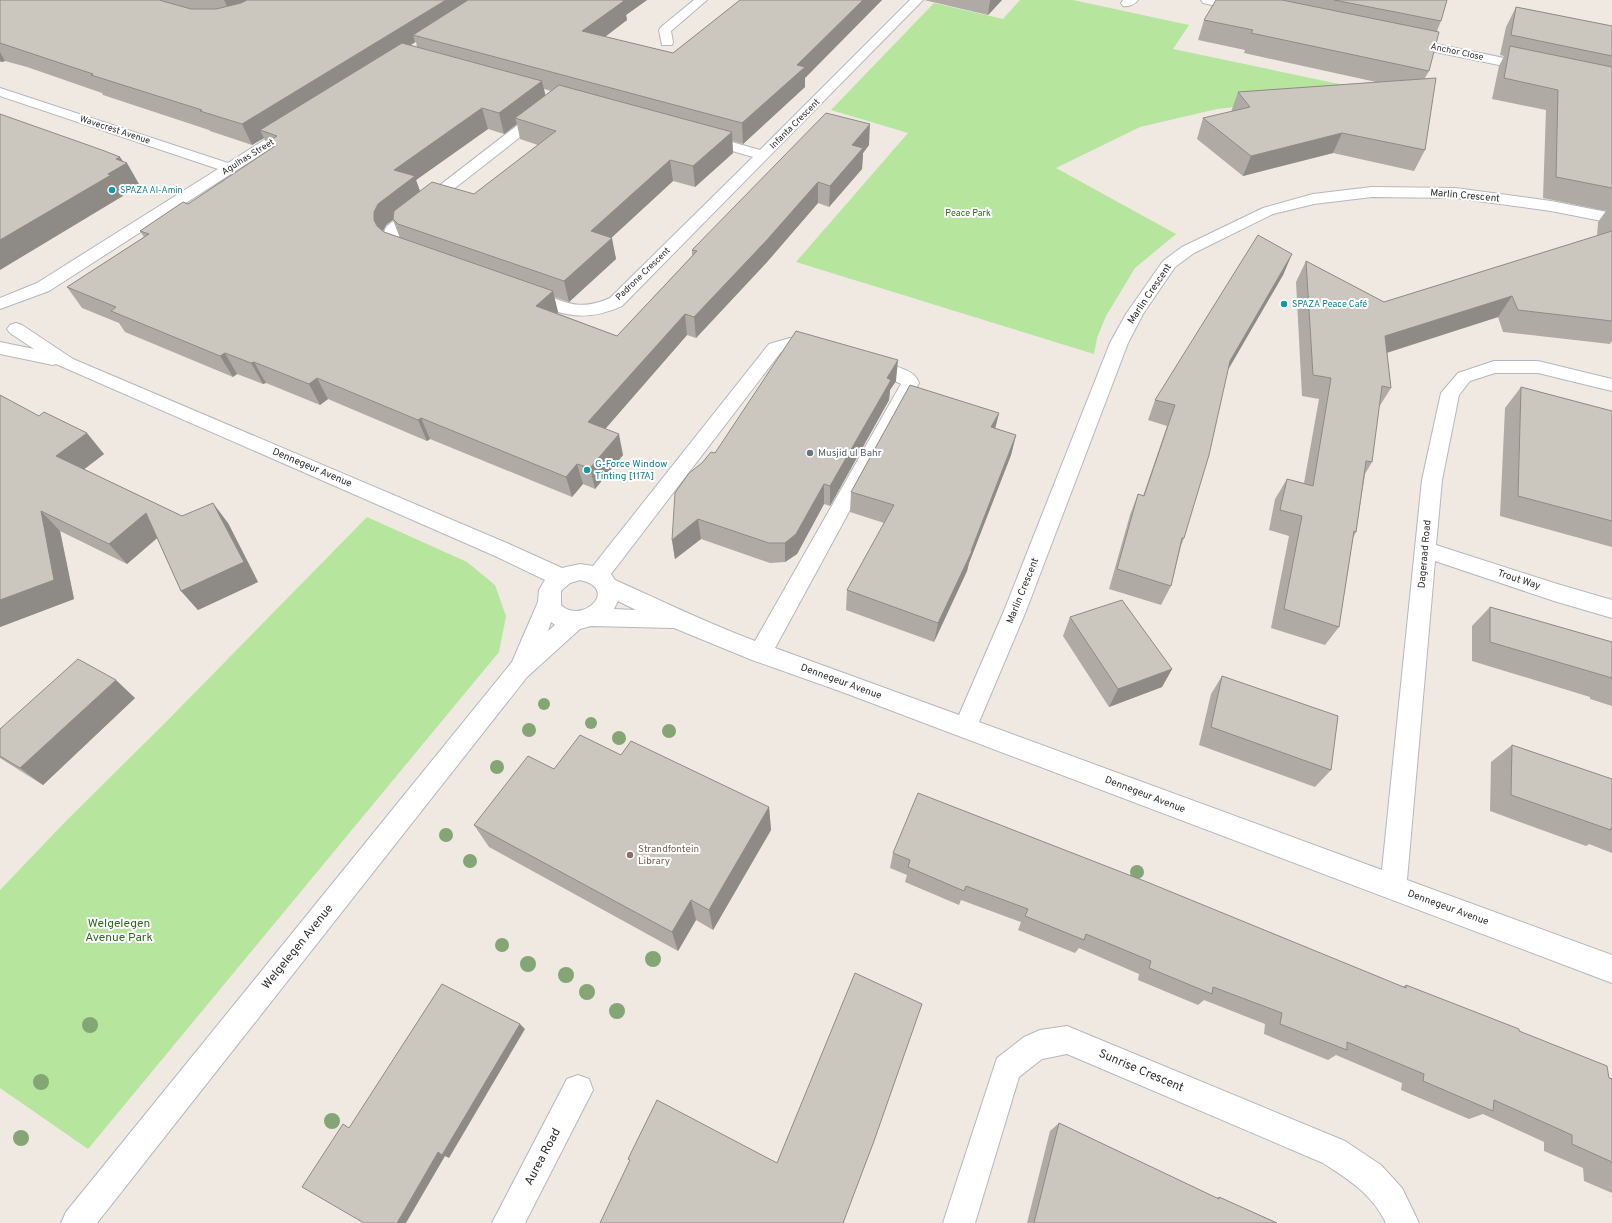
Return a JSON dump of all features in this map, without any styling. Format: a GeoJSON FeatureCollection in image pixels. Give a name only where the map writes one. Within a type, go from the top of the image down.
{"type":"FeatureCollection","features":[{"type":"Feature","properties":{"kind":"street","name":"Infanta Crescent"},"geometry":{"type":"LineString","coordinates":[[691,135],[763,155],[917,0]]}},
{"type":"Feature","properties":{"kind":"street"},"geometry":{"type":"LineString","coordinates":[[1207,0],[1254,10]]}},
{"type":"Feature","properties":{"kind":"street"},"geometry":{"type":"LineString","coordinates":[[667,42],[665,30],[697,1]]}},
{"type":"Feature","properties":{"kind":"street","name":"Anchor Close"},"geometry":{"type":"LineString","coordinates":[[1394,39],[1542,70]]}},
{"type":"Feature","properties":{"kind":"street","name":"Wavecrest Avenue"},"geometry":{"type":"LineString","coordinates":[[0,92],[230,168]]}},
{"type":"Feature","properties":{"kind":"street"},"geometry":{"type":"LineString","coordinates":[[428,260],[398,249],[391,242],[390,236],[393,229],[555,104]]}},
{"type":"Feature","properties":{"kind":"street","name":"Agulhas Street"},"geometry":{"type":"LineString","coordinates":[[0,304],[43,287],[303,121]]}},
{"type":"Feature","properties":{"kind":"street","name":"Padrone Crescent"},"geometry":{"type":"LineString","coordinates":[[510,288],[578,312],[590,312],[604,308],[616,302],[763,155]]}},
{"type":"Feature","properties":{"kind":"street","name":"Marlin Crescent"},"geometry":{"type":"LineString","coordinates":[[965,728],[1015,611],[1119,343],[1135,314],[1169,264],[1188,250],[1268,211],[1313,199],[1372,192],[1455,193],[1551,206],[1612,218]]}},
{"type":"Feature","properties":{"kind":"street","name":"Agulhas Street"},"geometry":{"type":"LineString","coordinates":[[0,341],[43,287]]}},
{"type":"Feature","properties":{"kind":"street","name":"Dennegeur Avenue"},"geometry":{"type":"LineString","coordinates":[[0,304],[15,308],[18,320],[62,361]]}},
{"type":"Feature","properties":{"kind":"street"},"geometry":{"type":"LineString","coordinates":[[603,580],[775,348],[780,345],[794,344],[901,375],[909,380],[910,383],[760,653]]}},
{"type":"Feature","properties":{"kind":"street","name":"Dennegeur Avenue"},"geometry":{"type":"LineString","coordinates":[[0,348],[62,361],[495,546],[562,578]]}},
{"type":"Feature","properties":{"kind":"street","name":"Dageraad Road"},"geometry":{"type":"LineString","coordinates":[[1393,888],[1432,480],[1450,393],[1464,377],[1494,367],[1538,368],[1612,385]]}},
{"type":"Feature","properties":{"kind":"street","name":"Trout Way"},"geometry":{"type":"LineString","coordinates":[[1426,550],[1612,609]]}},
{"type":"Feature","properties":{"kind":"street"},"geometry":{"type":"LineString","coordinates":[[580,572],[603,580],[610,593],[605,606],[583,619],[557,616],[548,604],[548,596],[551,588],[562,578],[580,572]]}},
{"type":"Feature","properties":{"kind":"street","name":"Dennegeur Avenue"},"geometry":{"type":"LineString","coordinates":[[603,580],[678,620],[760,653],[1612,969]]}},
{"type":"Feature","properties":{"kind":"street","name":"Welgelegen Avenue"},"geometry":{"type":"LineString","coordinates":[[519,670],[548,604]]}},
{"type":"Feature","properties":{"kind":"street","name":"Dennegeur Avenue"},"geometry":{"type":"LineString","coordinates":[[583,619],[678,620]]}},
{"type":"Feature","properties":{"kind":"street","name":"Welgelegen Avenue"},"geometry":{"type":"LineString","coordinates":[[77,1223],[519,670],[583,619]]}},
{"type":"Feature","properties":{"kind":"street","name":"Sunrise Crescent"},"geometry":{"type":"LineString","coordinates":[[959,1223],[1008,1068],[1026,1050],[1045,1042],[1067,1040],[1334,1152],[1370,1176],[1391,1199],[1404,1223]]}},
{"type":"Feature","properties":{"kind":"street","name":"Aurea Road"},"geometry":{"type":"LineString","coordinates":[[508,1223],[578,1090]]}},
{"type":"Feature","properties":{"kind":"green space","name":"Peace Park"},"geometry":{"type":"Polygon","coordinates":[[[1020,0],[1073,0],[1189,25],[1173,49],[1358,88],[1356,93],[1217,109],[1140,127],[1056,168],[1176,234],[1135,268],[1106,316],[1097,338],[1094,354],[796,262],[908,133],[831,110],[934,3],[1003,19],[1020,0]]]}},
{"type":"Feature","properties":{"kind":"green space","name":"Welgelegen Avenue Park"},"geometry":{"type":"Polygon","coordinates":[[[367,517],[467,562],[495,585],[506,616],[499,652],[88,1149],[0,1088],[0,890],[67,820],[167,721],[367,517]]]}},
{"type":"Feature","properties":{"kind":"building"},"geometry":{"type":"Polygon","coordinates":[[[0,0],[159,0],[191,9],[216,9],[241,3],[247,0],[446,0],[242,124],[91,75],[93,74],[0,43],[0,0]]]}},
{"type":"Feature","properties":{"kind":"building"},"geometry":{"type":"Polygon","coordinates":[[[468,0],[622,0],[624,1],[582,31],[673,53],[740,0],[863,0],[797,65],[805,67],[742,123],[413,35],[468,0]]]}},
{"type":"Feature","properties":{"kind":"building"},"geometry":{"type":"Polygon","coordinates":[[[1216,0],[1282,0],[1439,32],[1429,71],[1251,33],[1253,30],[1204,20],[1216,0]]]}},
{"type":"Feature","properties":{"kind":"building"},"geometry":{"type":"Polygon","coordinates":[[[1334,0],[1447,0],[1441,21],[1334,0]]]}},
{"type":"Feature","properties":{"kind":"building"},"geometry":{"type":"Polygon","coordinates":[[[1516,7],[1612,26],[1612,56],[1511,35],[1516,7]]]}},
{"type":"Feature","properties":{"kind":"building"},"geometry":{"type":"Polygon","coordinates":[[[402,43],[542,81],[499,113],[482,108],[394,170],[415,176],[378,204],[374,212],[374,220],[377,226],[384,232],[553,291],[536,306],[617,336],[697,251],[692,250],[826,113],[870,124],[852,145],[863,148],[830,186],[818,182],[766,241],[694,317],[685,314],[588,422],[619,434],[590,468],[577,464],[566,477],[421,418],[418,420],[317,378],[309,384],[254,362],[251,363],[225,353],[220,356],[111,311],[116,307],[67,287],[149,234],[140,231],[183,202],[188,204],[275,146],[266,143],[277,136],[260,130],[402,43]]]}},
{"type":"Feature","properties":{"kind":"building"},"geometry":{"type":"Polygon","coordinates":[[[1510,46],[1612,67],[1612,188],[1556,177],[1558,90],[1504,78],[1510,46]]]}},
{"type":"Feature","properties":{"kind":"building"},"geometry":{"type":"Polygon","coordinates":[[[1436,78],[1425,150],[1342,133],[1251,156],[1203,118],[1250,107],[1238,92],[1436,78]]]}},
{"type":"Feature","properties":{"kind":"building"},"geometry":{"type":"Polygon","coordinates":[[[559,85],[732,132],[693,166],[670,160],[591,231],[612,238],[564,281],[398,224],[393,219],[394,211],[432,182],[474,194],[556,131],[515,118],[559,85]]]}},
{"type":"Feature","properties":{"kind":"building"},"geometry":{"type":"Polygon","coordinates":[[[0,114],[102,150],[120,157],[116,159],[127,163],[108,174],[111,175],[0,240],[0,114]]]}},
{"type":"Feature","properties":{"kind":"building"},"geometry":{"type":"Polygon","coordinates":[[[1612,231],[1612,321],[1518,310],[1512,296],[1385,336],[1391,388],[1382,386],[1372,462],[1366,461],[1356,532],[1354,531],[1339,627],[1284,609],[1302,516],[1280,510],[1287,479],[1313,486],[1331,378],[1313,375],[1306,261],[1384,302],[1612,231]]]}},
{"type":"Feature","properties":{"kind":"building"},"geometry":{"type":"Polygon","coordinates":[[[1258,235],[1292,254],[1230,361],[1209,455],[1184,538],[1182,538],[1171,586],[1117,569],[1138,494],[1144,496],[1175,405],[1155,400],[1258,235]]]}},
{"type":"Feature","properties":{"kind":"building","name":"Musjid ul Bahr"},"geometry":{"type":"Polygon","coordinates":[[[796,331],[898,360],[887,378],[891,380],[830,486],[824,484],[796,534],[785,543],[769,543],[698,519],[672,540],[675,493],[689,473],[702,463],[711,452],[715,453],[796,331]]]}},
{"type":"Feature","properties":{"kind":"building"},"geometry":{"type":"Polygon","coordinates":[[[910,385],[999,413],[991,427],[1016,435],[972,551],[938,623],[847,590],[894,505],[851,492],[910,385]]]}},
{"type":"Feature","properties":{"kind":"building"},"geometry":{"type":"Polygon","coordinates":[[[1521,387],[1612,411],[1612,521],[1518,496],[1521,387]]]}},
{"type":"Feature","properties":{"kind":"building"},"geometry":{"type":"Polygon","coordinates":[[[0,395],[39,416],[44,412],[87,433],[56,456],[182,516],[213,503],[244,562],[181,591],[146,513],[109,544],[41,511],[54,580],[0,600],[0,395]]]}},
{"type":"Feature","properties":{"kind":"building"},"geometry":{"type":"Polygon","coordinates":[[[1122,600],[1172,669],[1118,689],[1070,617],[1122,600]]]}},
{"type":"Feature","properties":{"kind":"building"},"geometry":{"type":"Polygon","coordinates":[[[1490,607],[1612,642],[1612,678],[1490,642],[1490,607]]]}},
{"type":"Feature","properties":{"kind":"building"},"geometry":{"type":"Polygon","coordinates":[[[78,659],[116,680],[20,768],[0,756],[0,729],[78,659]]]}},
{"type":"Feature","properties":{"kind":"building"},"geometry":{"type":"Polygon","coordinates":[[[1222,676],[1338,716],[1331,770],[1211,727],[1222,676]]]}},
{"type":"Feature","properties":{"kind":"building","name":"Strandfontein Library"},"geometry":{"type":"Polygon","coordinates":[[[580,735],[621,755],[631,741],[769,807],[709,910],[691,900],[672,932],[474,825],[528,756],[554,769],[580,735]]]}},
{"type":"Feature","properties":{"kind":"building"},"geometry":{"type":"Polygon","coordinates":[[[1512,745],[1612,779],[1611,830],[1511,795],[1512,745]]]}},
{"type":"Feature","properties":{"kind":"building"},"geometry":{"type":"Polygon","coordinates":[[[918,793],[1147,882],[1406,988],[1406,985],[1519,1029],[1519,1031],[1607,1066],[1609,1078],[1612,1079],[1612,1162],[1572,1144],[1572,1135],[1494,1100],[1493,1111],[1423,1081],[1424,1074],[1347,1042],[1347,1050],[1280,1024],[1282,1013],[1213,987],[1212,994],[1149,968],[1151,961],[1086,934],[1084,940],[1025,916],[1028,909],[966,886],[964,891],[908,867],[910,860],[893,853],[918,793]]]}},
{"type":"Feature","properties":{"kind":"building"},"geometry":{"type":"Polygon","coordinates":[[[855,973],[922,1004],[874,1141],[843,1223],[600,1223],[630,1160],[628,1159],[657,1100],[777,1163],[855,973]]]}},
{"type":"Feature","properties":{"kind":"building"},"geometry":{"type":"Polygon","coordinates":[[[442,984],[520,1024],[442,1155],[438,1152],[397,1223],[364,1223],[302,1187],[343,1124],[349,1128],[442,984]]]}},
{"type":"Feature","properties":{"kind":"building"},"geometry":{"type":"Polygon","coordinates":[[[1059,1123],[1219,1199],[1219,1197],[1277,1223],[1034,1223],[1059,1123]]]}},
{"type":"Feature","properties":{"kind":"place","name":"SPAZA Al-Amin"},"geometry":{"type":"Point","coordinates":[112,190]}},
{"type":"Feature","properties":{"kind":"place","name":"SPAZA Peace Café"},"geometry":{"type":"Point","coordinates":[1284,304]}},
{"type":"Feature","properties":{"kind":"place","name":"Musjid ul Bahr"},"geometry":{"type":"Point","coordinates":[810,453]}},
{"type":"Feature","properties":{"kind":"place","name":"G-Force Window Tinting [117A]"},"geometry":{"type":"Point","coordinates":[587,470]}},
{"type":"Feature","properties":{"kind":"place","name":"Strandfontein Library"},"geometry":{"type":"Point","coordinates":[630,855]}}]}
